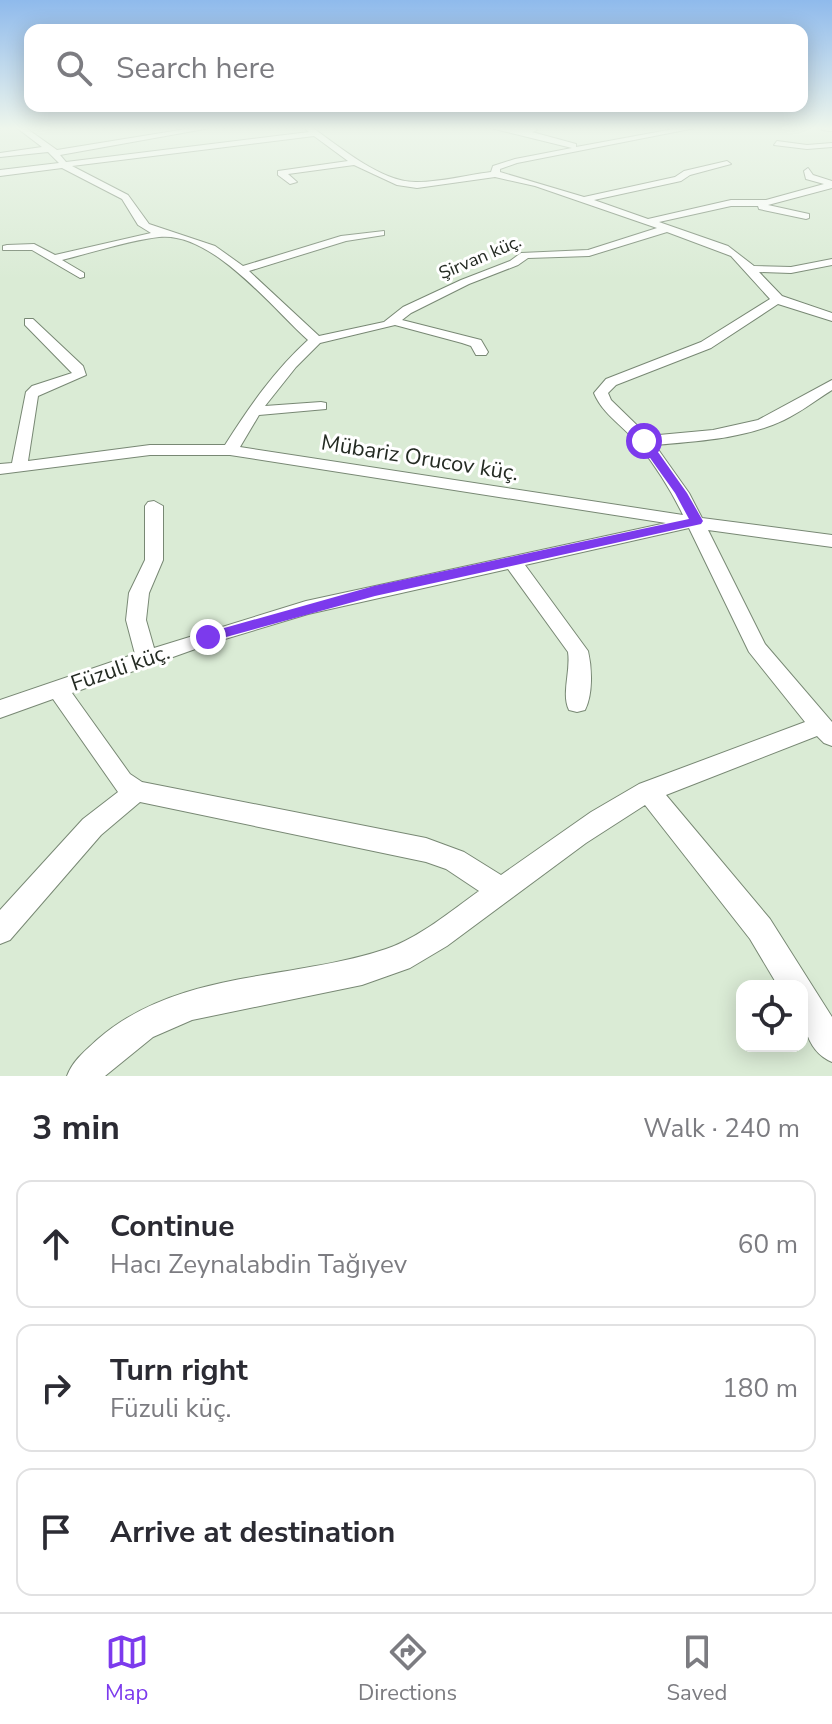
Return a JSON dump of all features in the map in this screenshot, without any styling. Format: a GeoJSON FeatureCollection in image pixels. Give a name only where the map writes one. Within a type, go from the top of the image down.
{"type":"FeatureCollection","features":[{"type":"Feature","properties":{"kind":"street"},"geometry":{"type":"LineString","coordinates":[[89,178],[132,203],[137,220],[163,233],[203,244],[241,270],[265,290],[280,310],[316,340],[294,359],[253,411],[230,450]]}},
{"type":"Feature","properties":{"kind":"street"},"geometry":{"type":"LineString","coordinates":[[288,178],[293,182]]}},
{"type":"Feature","properties":{"kind":"street"},"geometry":{"type":"LineString","coordinates":[[392,178],[407,185],[461,178]]}},
{"type":"Feature","properties":{"kind":"street"},"geometry":{"type":"LineString","coordinates":[[513,178],[538,184],[736,253],[753,269],[761,285],[778,299],[832,317]]}},
{"type":"Feature","properties":{"kind":"street"},"geometry":{"type":"LineString","coordinates":[[581,200],[679,178]]}},
{"type":"Feature","properties":{"kind":"street"},"geometry":{"type":"LineString","coordinates":[[812,178],[832,185]]}},
{"type":"Feature","properties":{"kind":"street"},"geometry":{"type":"LineString","coordinates":[[645,222],[717,205],[757,203],[832,185]]}},
{"type":"Feature","properties":{"kind":"street"},"geometry":{"type":"LineString","coordinates":[[757,203],[769,209],[806,216]]}},
{"type":"Feature","properties":{"kind":"street","name":"Şirvan küç."},"geometry":{"type":"LineString","coordinates":[[316,340],[376,328],[393,321],[407,310],[514,263],[525,255],[589,253],[665,229]]}},
{"type":"Feature","properties":{"kind":"street"},"geometry":{"type":"LineString","coordinates":[[55,258],[163,233]]}},
{"type":"Feature","properties":{"kind":"street"},"geometry":{"type":"LineString","coordinates":[[241,270],[345,238],[380,233]]}},
{"type":"Feature","properties":{"kind":"street"},"geometry":{"type":"LineString","coordinates":[[7,248],[34,247],[80,275]]}},
{"type":"Feature","properties":{"kind":"street"},"geometry":{"type":"LineString","coordinates":[[753,269],[791,270],[832,262]]}},
{"type":"Feature","properties":{"kind":"street"},"geometry":{"type":"LineString","coordinates":[[83,1076],[130,1034],[164,1015],[210,1001],[393,961],[502,891],[621,805],[648,791],[826,732],[756,647],[681,493],[644,441],[605,402],[601,393],[604,387],[706,345],[778,299]]}},
{"type":"Feature","properties":{"kind":"street"},"geometry":{"type":"LineString","coordinates":[[393,321],[476,343],[481,352]]}},
{"type":"Feature","properties":{"kind":"street"},"geometry":{"type":"LineString","coordinates":[[19,467],[31,395],[37,389],[79,375],[78,369],[29,322]]}},
{"type":"Feature","properties":{"kind":"street"},"geometry":{"type":"LineString","coordinates":[[644,441],[714,435],[748,428],[778,417],[832,384]]}},
{"type":"Feature","properties":{"kind":"street"},"geometry":{"type":"LineString","coordinates":[[253,411],[321,406]]}},
{"type":"Feature","properties":{"kind":"street","name":"Mübariz Orucov küç."},"geometry":{"type":"LineString","coordinates":[[0,469],[150,450],[230,450],[832,541]]}},
{"type":"Feature","properties":{"kind":"street"},"geometry":{"type":"LineString","coordinates":[[147,658],[136,620],[139,593],[154,560],[154,506]]}},
{"type":"Feature","properties":{"kind":"street","name":"Füzuli küç."},"geometry":{"type":"LineString","coordinates":[[0,709],[306,608],[697,521]]}},
{"type":"Feature","properties":{"kind":"street"},"geometry":{"type":"LineString","coordinates":[[512,561],[578,651],[581,665],[577,704]]}},
{"type":"Feature","properties":{"kind":"street","name":"Füzuli küç."},"geometry":{"type":"LineString","coordinates":[[57,688],[121,781],[136,791]]}},
{"type":"Feature","properties":{"kind":"street"},"geometry":{"type":"LineString","coordinates":[[0,930],[92,827],[136,791],[426,850],[455,860],[502,891]]}},
{"type":"Feature","properties":{"kind":"street"},"geometry":{"type":"LineString","coordinates":[[648,791],[760,929],[791,980]]}},
{"type":"Feature","properties":{"kind":"street"},"geometry":{"type":"LineString","coordinates":[[808,1007],[832,1046]]}},
{"type":"Feature","properties":{"kind":"route"},"geometry":{"type":"LineString","coordinates":[[208,637],[374,591],[697,521],[644,441]]}}]}
